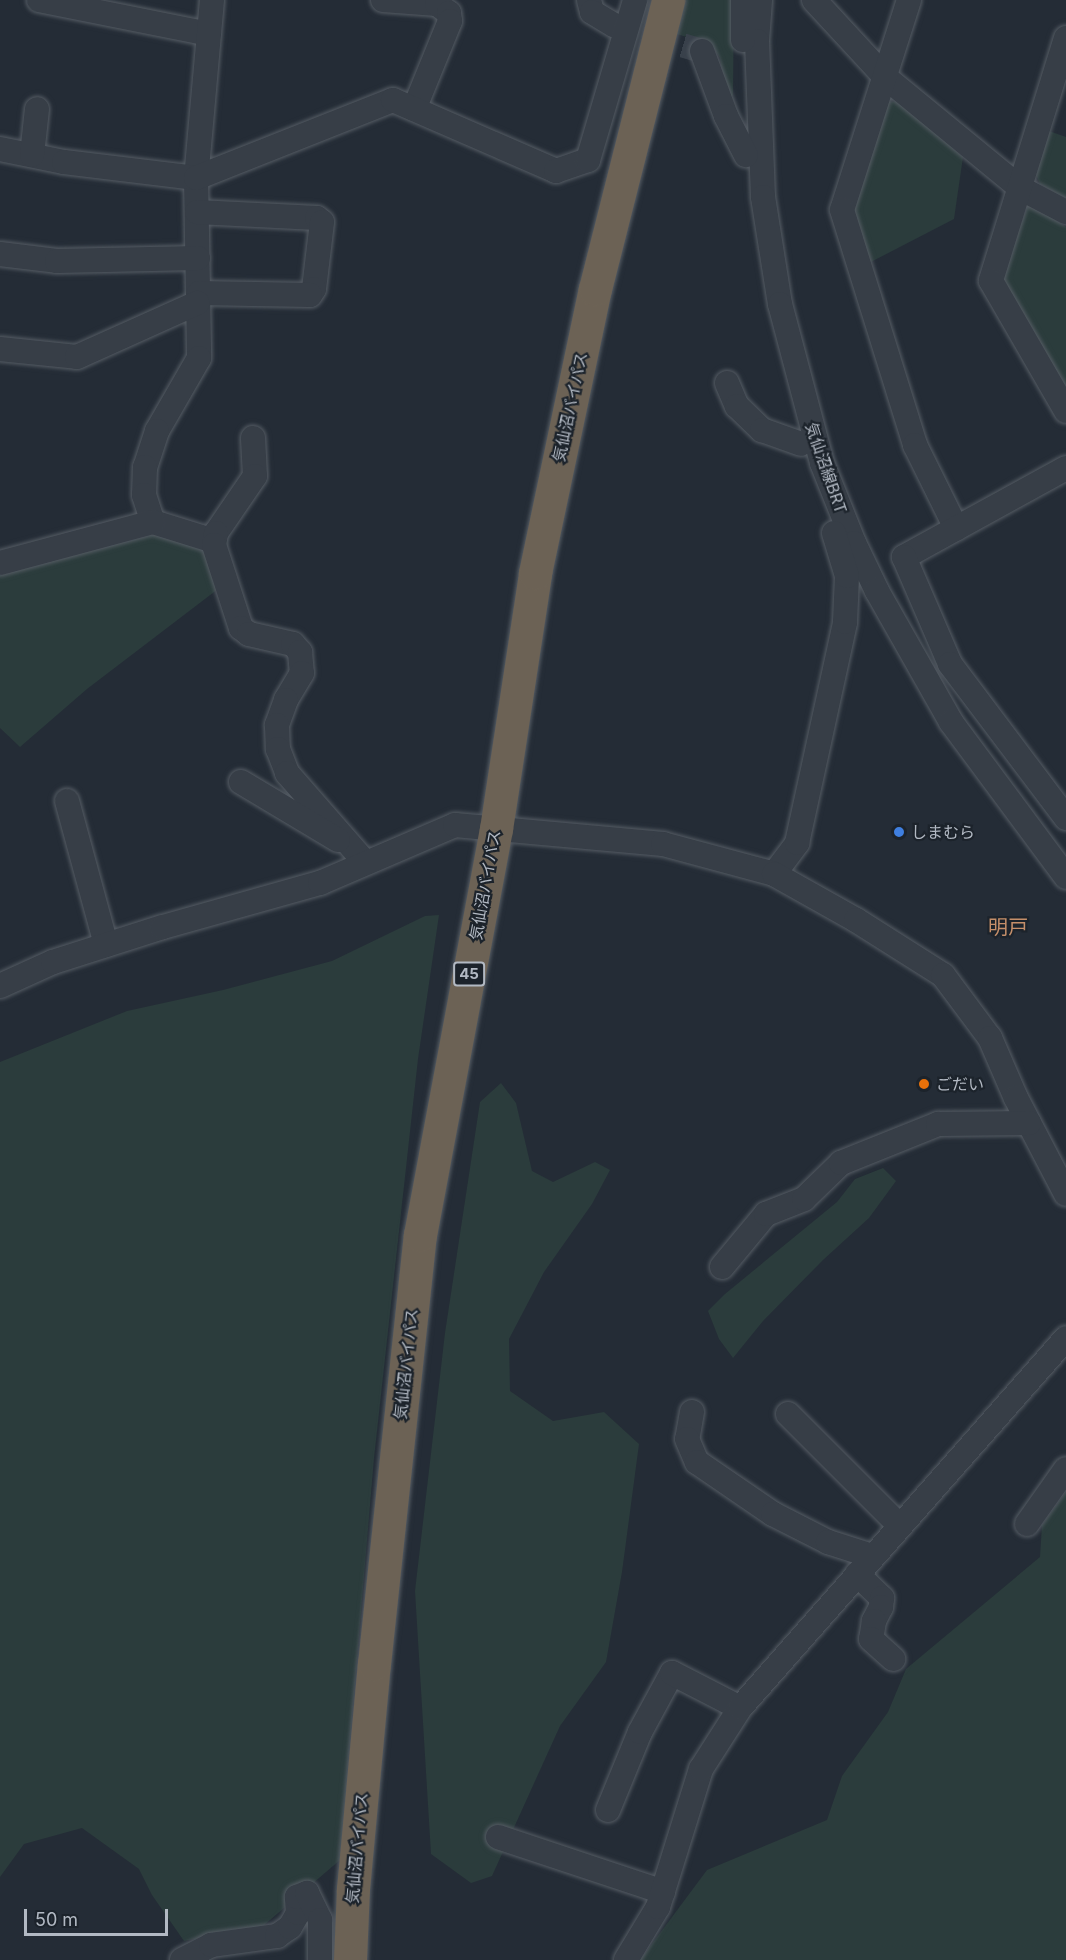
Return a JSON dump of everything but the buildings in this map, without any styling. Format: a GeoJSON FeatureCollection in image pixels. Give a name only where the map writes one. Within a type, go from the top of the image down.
{"type":"FeatureCollection","features":[{"type":"Feature","properties":{"kind":"highway","name":"気仙沼バイパス"},"geometry":{"type":"LineString","coordinates":[[350,1960],[353,1889],[371,1699],[420,1235],[496,829],[535,573],[596,288],[668,0]]}},
{"type":"Feature","properties":{"kind":"street"},"geometry":{"type":"LineString","coordinates":[[39,0],[209,34]]}},
{"type":"Feature","properties":{"kind":"street"},"geometry":{"type":"LineString","coordinates":[[153,522],[144,495],[145,466],[157,431],[199,358],[196,178],[212,0]]}},
{"type":"Feature","properties":{"kind":"street"},"geometry":{"type":"LineString","coordinates":[[383,0],[436,4],[449,13],[450,21],[414,109]]}},
{"type":"Feature","properties":{"kind":"street"},"geometry":{"type":"LineString","coordinates":[[589,0],[592,12],[614,25]]}},
{"type":"Feature","properties":{"kind":"street"},"geometry":{"type":"LineString","coordinates":[[0,149],[64,162],[196,178],[393,100],[556,171],[588,160],[635,0]]}},
{"type":"Feature","properties":{"kind":"street"},"geometry":{"type":"LineString","coordinates":[[743,0],[746,155],[758,260],[773,344],[801,444],[821,505],[841,547],[848,576],[848,601],[797,843],[774,874]]}},
{"type":"Feature","properties":{"kind":"street","name":"気仙沼線BRT"},"geometry":{"type":"LineString","coordinates":[[760,0],[757,41],[763,197],[780,304],[822,463],[854,543],[877,591],[945,713],[1012,807],[1066,877]]}},
{"type":"Feature","properties":{"kind":"street"},"geometry":{"type":"LineString","coordinates":[[814,0],[885,77],[1020,188],[1066,212]]}},
{"type":"Feature","properties":{"kind":"street"},"geometry":{"type":"LineString","coordinates":[[909,0],[842,210],[915,445],[956,528]]}},
{"type":"Feature","properties":{"kind":"street"},"geometry":{"type":"LineString","coordinates":[[1066,38],[991,281],[1066,411]]}},
{"type":"Feature","properties":{"kind":"street"},"geometry":{"type":"LineString","coordinates":[[702,51],[726,116],[746,155]]}},
{"type":"Feature","properties":{"kind":"street"},"geometry":{"type":"LineString","coordinates":[[32,155],[37,108]]}},
{"type":"Feature","properties":{"kind":"street"},"geometry":{"type":"LineString","coordinates":[[0,349],[77,357],[198,298],[310,295],[314,289],[322,222],[317,218],[197,212]]}},
{"type":"Feature","properties":{"kind":"street"},"geometry":{"type":"LineString","coordinates":[[0,254],[57,261],[198,258]]}},
{"type":"Feature","properties":{"kind":"street"},"geometry":{"type":"LineString","coordinates":[[728,382],[737,406],[762,430],[801,444]]}},
{"type":"Feature","properties":{"kind":"street"},"geometry":{"type":"LineString","coordinates":[[253,438],[255,476],[216,533],[214,541],[241,628],[249,634],[293,644],[300,652],[302,673],[286,700],[277,725],[278,749],[287,773],[358,854]]}},
{"type":"Feature","properties":{"kind":"street"},"geometry":{"type":"LineString","coordinates":[[1065,813],[950,664],[904,557],[1066,468]]}},
{"type":"Feature","properties":{"kind":"street"},"geometry":{"type":"LineString","coordinates":[[0,564],[153,522],[214,541]]}},
{"type":"Feature","properties":{"kind":"street"},"geometry":{"type":"LineString","coordinates":[[241,782],[358,854]]}},
{"type":"Feature","properties":{"kind":"street"},"geometry":{"type":"LineString","coordinates":[[67,801],[106,945]]}},
{"type":"Feature","properties":{"kind":"street"},"geometry":{"type":"LineString","coordinates":[[0,986],[53,962],[321,883],[358,854],[455,825],[663,844],[774,874],[943,975],[990,1038],[1029,1123],[1066,1194]]}},
{"type":"Feature","properties":{"kind":"street"},"geometry":{"type":"LineString","coordinates":[[722,1267],[766,1214],[804,1199],[841,1163],[938,1124],[1029,1123]]}},
{"type":"Feature","properties":{"kind":"street"},"geometry":{"type":"LineString","coordinates":[[626,1960],[658,1907],[701,1769],[741,1708],[899,1525],[1066,1338]]}},
{"type":"Feature","properties":{"kind":"street"},"geometry":{"type":"LineString","coordinates":[[692,1412],[687,1438],[697,1462],[773,1514],[828,1542],[864,1565],[882,1599],[874,1621],[871,1639],[893,1659]]}},
{"type":"Feature","properties":{"kind":"street"},"geometry":{"type":"LineString","coordinates":[[788,1414],[899,1525]]}},
{"type":"Feature","properties":{"kind":"street"},"geometry":{"type":"LineString","coordinates":[[1027,1524],[1066,1469]]}},
{"type":"Feature","properties":{"kind":"street"},"geometry":{"type":"LineString","coordinates":[[608,1810],[640,1732],[672,1673],[741,1708]]}},
{"type":"Feature","properties":{"kind":"street"},"geometry":{"type":"LineString","coordinates":[[498,1837],[663,1892]]}},
{"type":"Feature","properties":{"kind":"street"},"geometry":{"type":"LineString","coordinates":[[182,1960],[211,1945],[277,1936],[290,1928],[298,1913],[297,1897],[307,1893],[320,1920],[320,1960]]}},
{"type":"Feature","properties":{"kind":"shaded area"},"geometry":{"type":"Polygon","coordinates":[[[682,0],[734,0],[733,95],[730,99],[725,96],[720,58],[711,44],[673,33],[682,0]]]}},
{"type":"Feature","properties":{"kind":"shaded area"},"geometry":{"type":"Polygon","coordinates":[[[898,101],[963,157],[954,219],[867,264],[851,213],[888,102],[898,101]]]}},
{"type":"Feature","properties":{"kind":"shaded area"},"geometry":{"type":"Polygon","coordinates":[[[1049,131],[1066,137],[1066,198],[1040,184],[1035,172],[1049,131]]]}},
{"type":"Feature","properties":{"kind":"shaded area"},"geometry":{"type":"Polygon","coordinates":[[[1029,203],[1066,227],[1066,392],[1002,276],[1029,203]]]}},
{"type":"Feature","properties":{"kind":"shaded area"},"geometry":{"type":"Polygon","coordinates":[[[169,531],[205,550],[222,586],[87,689],[20,747],[0,728],[0,573],[169,531]]]}},
{"type":"Feature","properties":{"kind":"shaded area"},"geometry":{"type":"Polygon","coordinates":[[[439,915],[418,1059],[374,1458],[340,1860],[263,1926],[184,1941],[152,1895],[139,1869],[82,1828],[24,1844],[0,1877],[0,1062],[127,1011],[223,990],[332,961],[425,916],[439,915]]]}},
{"type":"Feature","properties":{"kind":"shaded area"},"geometry":{"type":"Polygon","coordinates":[[[501,1083],[516,1103],[532,1171],[553,1182],[595,1162],[610,1170],[592,1204],[544,1272],[509,1339],[510,1391],[553,1421],[604,1412],[639,1444],[622,1572],[606,1662],[560,1726],[492,1876],[471,1883],[431,1854],[415,1591],[445,1333],[480,1102],[501,1083]]]}},
{"type":"Feature","properties":{"kind":"shaded area"},"geometry":{"type":"Polygon","coordinates":[[[883,1168],[896,1181],[869,1218],[823,1260],[763,1321],[733,1358],[719,1339],[708,1311],[725,1294],[837,1202],[855,1179],[883,1168]]]}},
{"type":"Feature","properties":{"kind":"shaded area"},"geometry":{"type":"Polygon","coordinates":[[[1066,1492],[1066,1960],[640,1960],[707,1870],[827,1820],[842,1776],[888,1712],[906,1669],[1040,1557],[1042,1525],[1066,1492]]]}},
{"type":"Feature","properties":{"kind":"tunnel"},"geometry":{"type":"LineString","coordinates":[[614,25],[702,51]]}},
{"type":"Feature","properties":{"kind":"place","name":"しまむら"},"geometry":{"type":"Point","coordinates":[899,832]}},
{"type":"Feature","properties":{"kind":"place","name":"ごだい"},"geometry":{"type":"Point","coordinates":[924,1084]}},
{"type":"Feature","properties":{"kind":"district","name":"明戸"},"geometry":{"type":"Point","coordinates":[1008,927]}}]}
